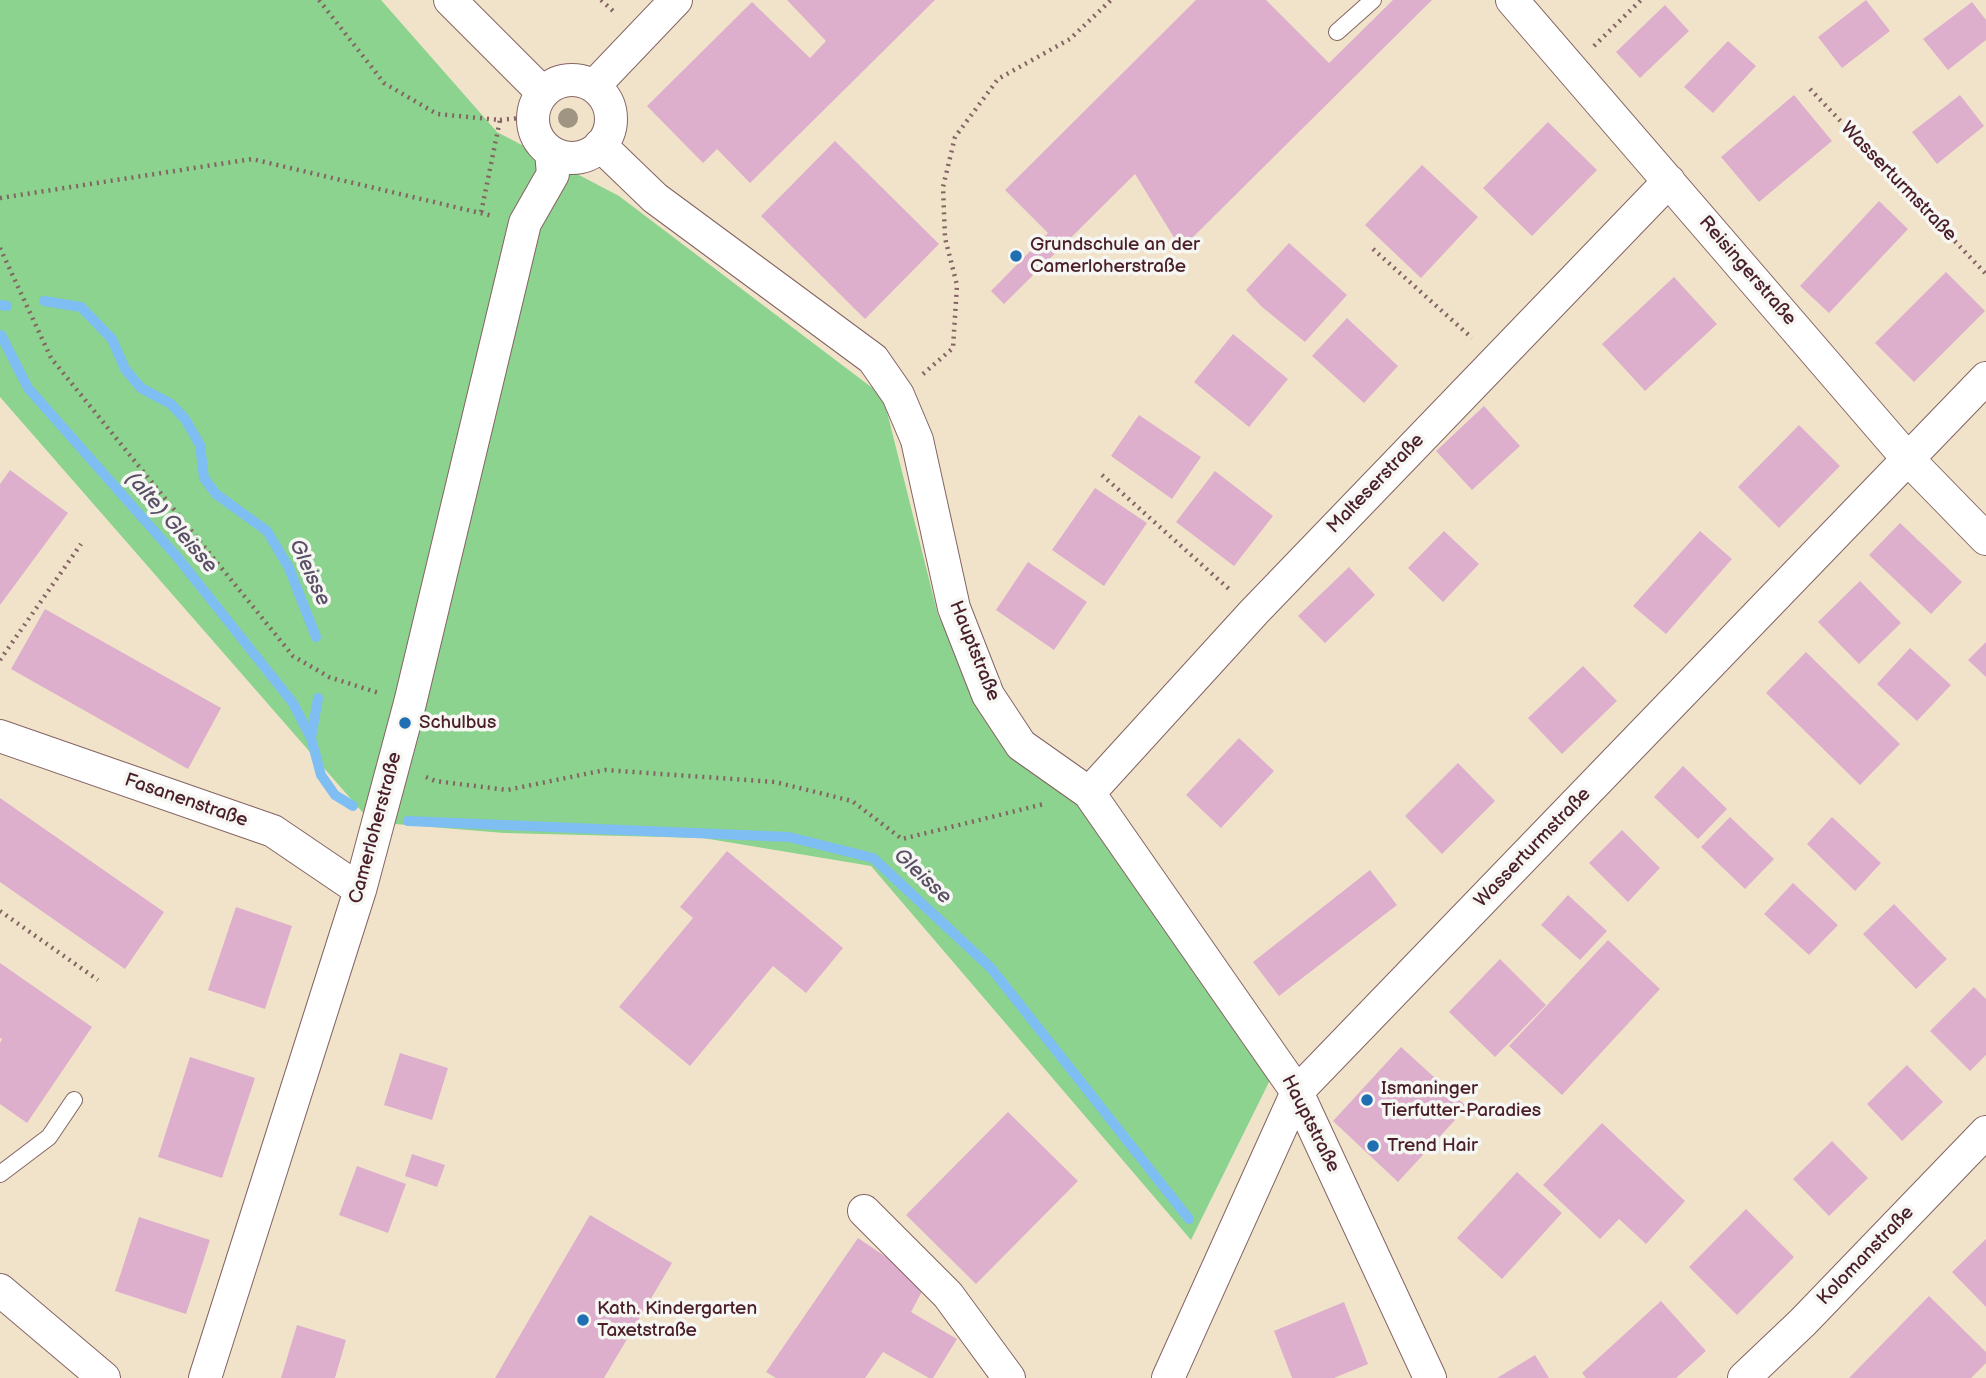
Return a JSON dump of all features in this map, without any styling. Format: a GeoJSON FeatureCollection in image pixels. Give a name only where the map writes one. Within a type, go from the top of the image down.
{"type":"FeatureCollection","features":[{"type":"Feature","properties":{"kind":"street"},"geometry":{"type":"LineString","coordinates":[[450,0],[538,105]]}},
{"type":"Feature","properties":{"kind":"street"},"geometry":{"type":"LineString","coordinates":[[594,86],[676,0]]}},
{"type":"Feature","properties":{"kind":"street","name":"Reisingerstraße"},"geometry":{"type":"LineString","coordinates":[[1512,0],[1908,458],[1986,538]]}},
{"type":"Feature","properties":{"kind":"street"},"geometry":{"type":"LineString","coordinates":[[562,81],[584,81],[594,86],[609,108],[611,121],[608,134],[600,145],[582,156],[571,158],[551,152],[534,130],[538,105],[562,81]]}},
{"type":"Feature","properties":{"kind":"street","name":"Hauptstraße"},"geometry":{"type":"LineString","coordinates":[[600,145],[655,198],[873,359],[898,395],[917,440],[954,608],[988,695],[1021,745],[1089,793],[1297,1092],[1430,1378]]}},
{"type":"Feature","properties":{"kind":"street","name":"Camerloherstraße"},"geometry":{"type":"LineString","coordinates":[[205,1378],[360,890],[410,703],[525,223],[553,174],[551,152]]}},
{"type":"Feature","properties":{"kind":"street","name":"Malteserstraße"},"geometry":{"type":"LineString","coordinates":[[1089,793],[1254,612],[1669,181]]}},
{"type":"Feature","properties":{"kind":"street","name":"Wasserturmstraße"},"geometry":{"type":"LineString","coordinates":[[1168,1378],[1297,1092],[1986,378]]}},
{"type":"Feature","properties":{"kind":"street","name":"Fasanenstraße"},"geometry":{"type":"LineString","coordinates":[[0,736],[273,831],[360,890]]}},
{"type":"Feature","properties":{"kind":"street","name":"Kolomanstraße"},"geometry":{"type":"LineString","coordinates":[[1744,1378],[1803,1322],[1986,1132]]}},
{"type":"Feature","properties":{"kind":"street"},"geometry":{"type":"LineString","coordinates":[[864,1211],[948,1295],[1009,1378]]}},
{"type":"Feature","properties":{"kind":"street"},"geometry":{"type":"LineString","coordinates":[[0,1290],[104,1378]]}},
{"type":"Feature","properties":{"kind":"lane"},"geometry":{"type":"LineString","coordinates":[[1337,32],[1373,0]]}},
{"type":"Feature","properties":{"kind":"lane"},"geometry":{"type":"LineString","coordinates":[[0,1174],[49,1137],[74,1100]]}},
{"type":"Feature","properties":{"kind":"path"},"geometry":{"type":"LineString","coordinates":[[320,0],[384,83],[437,114],[500,120],[538,105]]}},
{"type":"Feature","properties":{"kind":"path"},"geometry":{"type":"LineString","coordinates":[[601,0],[613,11]]}},
{"type":"Feature","properties":{"kind":"path"},"geometry":{"type":"LineString","coordinates":[[898,395],[953,348],[957,285],[946,238],[943,187],[955,137],[998,79],[1070,39],[1111,0]]}},
{"type":"Feature","properties":{"kind":"path"},"geometry":{"type":"LineString","coordinates":[[1571,69],[1641,0]]}},
{"type":"Feature","properties":{"kind":"path","name":"Wasserturmstraße"},"geometry":{"type":"LineString","coordinates":[[1810,89],[1986,274]]}},
{"type":"Feature","properties":{"kind":"path"},"geometry":{"type":"LineString","coordinates":[[481,213],[500,120]]}},
{"type":"Feature","properties":{"kind":"path"},"geometry":{"type":"LineString","coordinates":[[0,198],[252,159],[525,223]]}},
{"type":"Feature","properties":{"kind":"path"},"geometry":{"type":"LineString","coordinates":[[0,248],[51,358],[293,656],[329,677],[410,703]]}},
{"type":"Feature","properties":{"kind":"path"},"geometry":{"type":"LineString","coordinates":[[1373,249],[1496,359]]}},
{"type":"Feature","properties":{"kind":"path"},"geometry":{"type":"LineString","coordinates":[[1102,475],[1254,612]]}},
{"type":"Feature","properties":{"kind":"path"},"geometry":{"type":"LineString","coordinates":[[0,660],[81,544]]}},
{"type":"Feature","properties":{"kind":"path"},"geometry":{"type":"LineString","coordinates":[[394,763],[435,781],[508,790],[605,770],[775,782],[852,801],[902,839],[1089,793]]}},
{"type":"Feature","properties":{"kind":"path"},"geometry":{"type":"LineString","coordinates":[[0,911],[98,980]]}},
{"type":"Feature","properties":{"kind":"green space"},"geometry":{"type":"Polygon","coordinates":[[[0,0],[381,0],[497,132],[619,196],[883,396],[938,615],[979,702],[1012,755],[1086,812],[1270,1080],[1191,1240],[871,866],[703,838],[504,833],[371,822],[0,397],[0,0]]]}},
{"type":"Feature","properties":{"kind":"building"},"geometry":{"type":"Polygon","coordinates":[[[787,0],[935,0],[750,183],[717,149],[703,163],[647,106],[752,2],[810,58],[826,41],[787,0]]]}},
{"type":"Feature","properties":{"kind":"building"},"geometry":{"type":"Polygon","coordinates":[[[1196,0],[1266,0],[1329,63],[1393,0],[1432,0],[1181,249],[1135,174],[1004,304],[991,291],[1048,233],[1005,190],[1196,0]]]}},
{"type":"Feature","properties":{"kind":"building"},"geometry":{"type":"Polygon","coordinates":[[[1866,0],[1890,31],[1842,68],[1818,37],[1866,0]]]}},
{"type":"Feature","properties":{"kind":"building"},"geometry":{"type":"Polygon","coordinates":[[[1972,2],[1986,20],[1986,40],[1948,70],[1923,39],[1972,2]]]}},
{"type":"Feature","properties":{"kind":"building"},"geometry":{"type":"Polygon","coordinates":[[[1665,5],[1689,31],[1640,78],[1616,52],[1665,5]]]}},
{"type":"Feature","properties":{"kind":"building"},"geometry":{"type":"Polygon","coordinates":[[[1728,41],[1756,66],[1713,113],[1684,87],[1728,41]]]}},
{"type":"Feature","properties":{"kind":"building"},"geometry":{"type":"Polygon","coordinates":[[[1794,95],[1832,141],[1759,202],[1721,157],[1794,95]]]}},
{"type":"Feature","properties":{"kind":"building"},"geometry":{"type":"Polygon","coordinates":[[[1960,95],[1984,126],[1937,164],[1912,132],[1960,95]]]}},
{"type":"Feature","properties":{"kind":"building"},"geometry":{"type":"Polygon","coordinates":[[[1548,122],[1597,170],[1532,236],[1483,188],[1548,122]]]}},
{"type":"Feature","properties":{"kind":"building"},"geometry":{"type":"Polygon","coordinates":[[[835,141],[939,244],[865,319],[761,216],[835,141]]]}},
{"type":"Feature","properties":{"kind":"building"},"geometry":{"type":"Polygon","coordinates":[[[1422,165],[1478,217],[1421,278],[1365,225],[1422,165]]]}},
{"type":"Feature","properties":{"kind":"building"},"geometry":{"type":"Polygon","coordinates":[[[1879,201],[1908,229],[1829,313],[1800,286],[1879,201]]]}},
{"type":"Feature","properties":{"kind":"building"},"geometry":{"type":"Polygon","coordinates":[[[1289,243],[1347,295],[1305,342],[1262,307],[1246,290],[1289,243]]]}},
{"type":"Feature","properties":{"kind":"building"},"geometry":{"type":"Polygon","coordinates":[[[1946,272],[1985,311],[1914,382],[1875,343],[1946,272]]]}},
{"type":"Feature","properties":{"kind":"building"},"geometry":{"type":"Polygon","coordinates":[[[1674,277],[1717,324],[1645,391],[1602,344],[1674,277]]]}},
{"type":"Feature","properties":{"kind":"building"},"geometry":{"type":"Polygon","coordinates":[[[1347,318],[1398,366],[1364,403],[1312,356],[1347,318]]]}},
{"type":"Feature","properties":{"kind":"building"},"geometry":{"type":"Polygon","coordinates":[[[1233,334],[1288,379],[1249,427],[1194,382],[1233,334]]]}},
{"type":"Feature","properties":{"kind":"building"},"geometry":{"type":"Polygon","coordinates":[[[1484,406],[1520,446],[1472,490],[1436,451],[1484,406]]]}},
{"type":"Feature","properties":{"kind":"building"},"geometry":{"type":"Polygon","coordinates":[[[1139,415],[1201,457],[1172,499],[1111,456],[1139,415]]]}},
{"type":"Feature","properties":{"kind":"building"},"geometry":{"type":"Polygon","coordinates":[[[1799,425],[1840,466],[1779,528],[1738,487],[1799,425]]]}},
{"type":"Feature","properties":{"kind":"building"},"geometry":{"type":"Polygon","coordinates":[[[10,470],[68,513],[0,605],[0,484],[10,470]]]}},
{"type":"Feature","properties":{"kind":"building"},"geometry":{"type":"Polygon","coordinates":[[[1215,471],[1273,516],[1234,566],[1176,522],[1215,471]]]}},
{"type":"Feature","properties":{"kind":"building"},"geometry":{"type":"Polygon","coordinates":[[[1095,488],[1147,523],[1104,586],[1052,550],[1095,488]]]}},
{"type":"Feature","properties":{"kind":"building"},"geometry":{"type":"Polygon","coordinates":[[[1900,523],[1962,582],[1931,614],[1869,555],[1900,523]]]}},
{"type":"Feature","properties":{"kind":"building"},"geometry":{"type":"Polygon","coordinates":[[[1444,531],[1479,564],[1443,602],[1408,568],[1444,531]]]}},
{"type":"Feature","properties":{"kind":"building"},"geometry":{"type":"Polygon","coordinates":[[[1700,531],[1732,559],[1666,634],[1633,606],[1700,531]]]}},
{"type":"Feature","properties":{"kind":"building"},"geometry":{"type":"Polygon","coordinates":[[[1028,562],[1087,602],[1054,650],[996,610],[1028,562]]]}},
{"type":"Feature","properties":{"kind":"building"},"geometry":{"type":"Polygon","coordinates":[[[1349,567],[1375,595],[1325,643],[1298,616],[1349,567]]]}},
{"type":"Feature","properties":{"kind":"building"},"geometry":{"type":"Polygon","coordinates":[[[1860,581],[1901,623],[1859,664],[1818,622],[1860,581]]]}},
{"type":"Feature","properties":{"kind":"building"},"geometry":{"type":"Polygon","coordinates":[[[45,609],[221,708],[188,769],[11,669],[45,609]]]}},
{"type":"Feature","properties":{"kind":"building"},"geometry":{"type":"Polygon","coordinates":[[[1986,642],[1986,677],[1968,660],[1986,642]]]}},
{"type":"Feature","properties":{"kind":"building"},"geometry":{"type":"Polygon","coordinates":[[[1910,648],[1951,685],[1917,721],[1877,684],[1910,648]]]}},
{"type":"Feature","properties":{"kind":"building"},"geometry":{"type":"Polygon","coordinates":[[[1806,652],[1900,744],[1860,785],[1766,693],[1806,652]]]}},
{"type":"Feature","properties":{"kind":"building"},"geometry":{"type":"Polygon","coordinates":[[[1583,666],[1617,701],[1562,754],[1528,718],[1583,666]]]}},
{"type":"Feature","properties":{"kind":"building"},"geometry":{"type":"Polygon","coordinates":[[[1239,738],[1274,771],[1221,828],[1186,795],[1239,738]]]}},
{"type":"Feature","properties":{"kind":"building"},"geometry":{"type":"Polygon","coordinates":[[[1458,763],[1495,801],[1442,854],[1405,816],[1458,763]]]}},
{"type":"Feature","properties":{"kind":"building"},"geometry":{"type":"Polygon","coordinates":[[[1683,766],[1727,809],[1698,839],[1654,797],[1683,766]]]}},
{"type":"Feature","properties":{"kind":"building"},"geometry":{"type":"Polygon","coordinates":[[[0,798],[164,912],[125,969],[0,882],[0,798]]]}},
{"type":"Feature","properties":{"kind":"building"},"geometry":{"type":"Polygon","coordinates":[[[1730,817],[1774,859],[1745,889],[1701,847],[1730,817]]]}},
{"type":"Feature","properties":{"kind":"building"},"geometry":{"type":"Polygon","coordinates":[[[1832,817],[1881,863],[1855,891],[1807,844],[1832,817]]]}},
{"type":"Feature","properties":{"kind":"building"},"geometry":{"type":"Polygon","coordinates":[[[1622,830],[1660,868],[1628,902],[1589,863],[1622,830]]]}},
{"type":"Feature","properties":{"kind":"building"},"geometry":{"type":"Polygon","coordinates":[[[727,851],[843,948],[806,993],[773,966],[690,1066],[619,1007],[693,918],[680,907],[727,851]]]}},
{"type":"Feature","properties":{"kind":"building"},"geometry":{"type":"Polygon","coordinates":[[[1370,870],[1397,905],[1279,996],[1253,962],[1370,870]]]}},
{"type":"Feature","properties":{"kind":"building"},"geometry":{"type":"Polygon","coordinates":[[[1793,883],[1838,925],[1809,955],[1764,914],[1793,883]]]}},
{"type":"Feature","properties":{"kind":"building"},"geometry":{"type":"Polygon","coordinates":[[[1568,895],[1607,931],[1580,960],[1541,925],[1568,895]]]}},
{"type":"Feature","properties":{"kind":"building"},"geometry":{"type":"Polygon","coordinates":[[[1894,904],[1947,959],[1916,989],[1863,934],[1894,904]]]}},
{"type":"Feature","properties":{"kind":"building"},"geometry":{"type":"Polygon","coordinates":[[[236,907],[292,926],[265,1009],[208,990],[236,907]]]}},
{"type":"Feature","properties":{"kind":"building"},"geometry":{"type":"Polygon","coordinates":[[[1608,940],[1660,989],[1562,1095],[1509,1046],[1608,940]]]}},
{"type":"Feature","properties":{"kind":"building"},"geometry":{"type":"Polygon","coordinates":[[[1500,959],[1546,1005],[1495,1057],[1449,1012],[1500,959]]]}},
{"type":"Feature","properties":{"kind":"building"},"geometry":{"type":"Polygon","coordinates":[[[0,963],[92,1027],[27,1123],[0,1104],[0,963]]]}},
{"type":"Feature","properties":{"kind":"building"},"geometry":{"type":"Polygon","coordinates":[[[1974,987],[1986,999],[1986,1055],[1970,1071],[1930,1031],[1974,987]]]}},
{"type":"Feature","properties":{"kind":"building"},"geometry":{"type":"Polygon","coordinates":[[[1401,1047],[1467,1107],[1398,1182],[1333,1121],[1401,1047]]]}},
{"type":"Feature","properties":{"kind":"building"},"geometry":{"type":"Polygon","coordinates":[[[400,1053],[448,1068],[432,1120],[384,1105],[400,1053]]]}},
{"type":"Feature","properties":{"kind":"building"},"geometry":{"type":"Polygon","coordinates":[[[190,1057],[255,1078],[222,1178],[158,1157],[190,1057]]]}},
{"type":"Feature","properties":{"kind":"building"},"geometry":{"type":"Polygon","coordinates":[[[1907,1065],[1943,1102],[1902,1141],[1867,1104],[1907,1065]]]}},
{"type":"Feature","properties":{"kind":"building"},"geometry":{"type":"Polygon","coordinates":[[[1008,1112],[1078,1181],[976,1284],[906,1215],[1008,1112]]]}},
{"type":"Feature","properties":{"kind":"building"},"geometry":{"type":"Polygon","coordinates":[[[1602,1123],[1685,1201],[1646,1244],[1619,1219],[1600,1239],[1543,1185],[1602,1123]]]}},
{"type":"Feature","properties":{"kind":"building"},"geometry":{"type":"Polygon","coordinates":[[[1832,1141],[1868,1178],[1829,1216],[1793,1179],[1832,1141]]]}},
{"type":"Feature","properties":{"kind":"building"},"geometry":{"type":"Polygon","coordinates":[[[412,1154],[445,1165],[437,1187],[405,1176],[412,1154]]]}},
{"type":"Feature","properties":{"kind":"building"},"geometry":{"type":"Polygon","coordinates":[[[357,1166],[406,1184],[388,1233],[339,1215],[357,1166]]]}},
{"type":"Feature","properties":{"kind":"building"},"geometry":{"type":"Polygon","coordinates":[[[1517,1172],[1562,1213],[1502,1279],[1457,1238],[1517,1172]]]}},
{"type":"Feature","properties":{"kind":"building"},"geometry":{"type":"Polygon","coordinates":[[[1746,1209],[1794,1257],[1737,1315],[1689,1267],[1746,1209]]]}},
{"type":"Feature","properties":{"kind":"building","name":"Kath. Kindergarten Taxetstraße"},"geometry":{"type":"Polygon","coordinates":[[[590,1215],[672,1263],[604,1378],[495,1378],[590,1215]]]}},
{"type":"Feature","properties":{"kind":"building"},"geometry":{"type":"Polygon","coordinates":[[[139,1217],[210,1240],[186,1314],[115,1291],[139,1217]]]}},
{"type":"Feature","properties":{"kind":"building"},"geometry":{"type":"Polygon","coordinates":[[[858,1238],[926,1284],[911,1312],[957,1339],[933,1378],[883,1352],[865,1378],[776,1378],[766,1372],[858,1238]]]}},
{"type":"Feature","properties":{"kind":"building"},"geometry":{"type":"Polygon","coordinates":[[[1986,1239],[1986,1307],[1952,1272],[1986,1239]]]}},
{"type":"Feature","properties":{"kind":"building"},"geometry":{"type":"Polygon","coordinates":[[[1929,1296],[1986,1352],[1986,1363],[1971,1378],[1849,1378],[1929,1296]]]}},
{"type":"Feature","properties":{"kind":"building"},"geometry":{"type":"Polygon","coordinates":[[[1661,1301],[1706,1351],[1676,1378],[1586,1378],[1582,1373],[1661,1301]]]}},
{"type":"Feature","properties":{"kind":"building"},"geometry":{"type":"Polygon","coordinates":[[[1344,1302],[1368,1364],[1334,1378],[1292,1378],[1274,1331],[1344,1302]]]}},
{"type":"Feature","properties":{"kind":"building"},"geometry":{"type":"Polygon","coordinates":[[[297,1325],[346,1340],[335,1378],[281,1378],[297,1325]]]}},
{"type":"Feature","properties":{"kind":"building"},"geometry":{"type":"Polygon","coordinates":[[[1535,1355],[1549,1378],[1497,1378],[1535,1355]]]}},
{"type":"Feature","properties":{"kind":"waterway","name":"Gleisse"},"geometry":{"type":"LineString","coordinates":[[44,301],[81,307],[112,339],[125,369],[141,388],[171,404],[185,419],[200,445],[204,478],[216,494],[267,531],[289,568],[316,637]]}},
{"type":"Feature","properties":{"kind":"waterway","name":"Gleisse"},"geometry":{"type":"LineString","coordinates":[[0,305],[7,306]]}},
{"type":"Feature","properties":{"kind":"waterway","name":"(alte) Gleisse"},"geometry":{"type":"LineString","coordinates":[[1,335],[28,388],[178,558],[293,703],[311,738]]}},
{"type":"Feature","properties":{"kind":"waterway","name":"Gleisse"},"geometry":{"type":"LineString","coordinates":[[318,698],[311,738],[321,775],[335,795],[353,806]]}},
{"type":"Feature","properties":{"kind":"waterway","name":"Gleisse"},"geometry":{"type":"LineString","coordinates":[[408,821],[789,837],[873,858],[991,968],[1189,1219]]}},
{"type":"Feature","properties":{"kind":"place","name":"Grundschule an der Camerloherstraße"},"geometry":{"type":"Point","coordinates":[1016,256]}},
{"type":"Feature","properties":{"kind":"place","name":"Schulbus"},"geometry":{"type":"Point","coordinates":[405,723]}},
{"type":"Feature","properties":{"kind":"place","name":"Ismaninger Tierfutter-Paradies"},"geometry":{"type":"Point","coordinates":[1367,1100]}},
{"type":"Feature","properties":{"kind":"place","name":"Trend Hair"},"geometry":{"type":"Point","coordinates":[1373,1146]}},
{"type":"Feature","properties":{"kind":"place","name":"Kath. Kindergarten Taxetstraße"},"geometry":{"type":"Point","coordinates":[583,1320]}}]}
